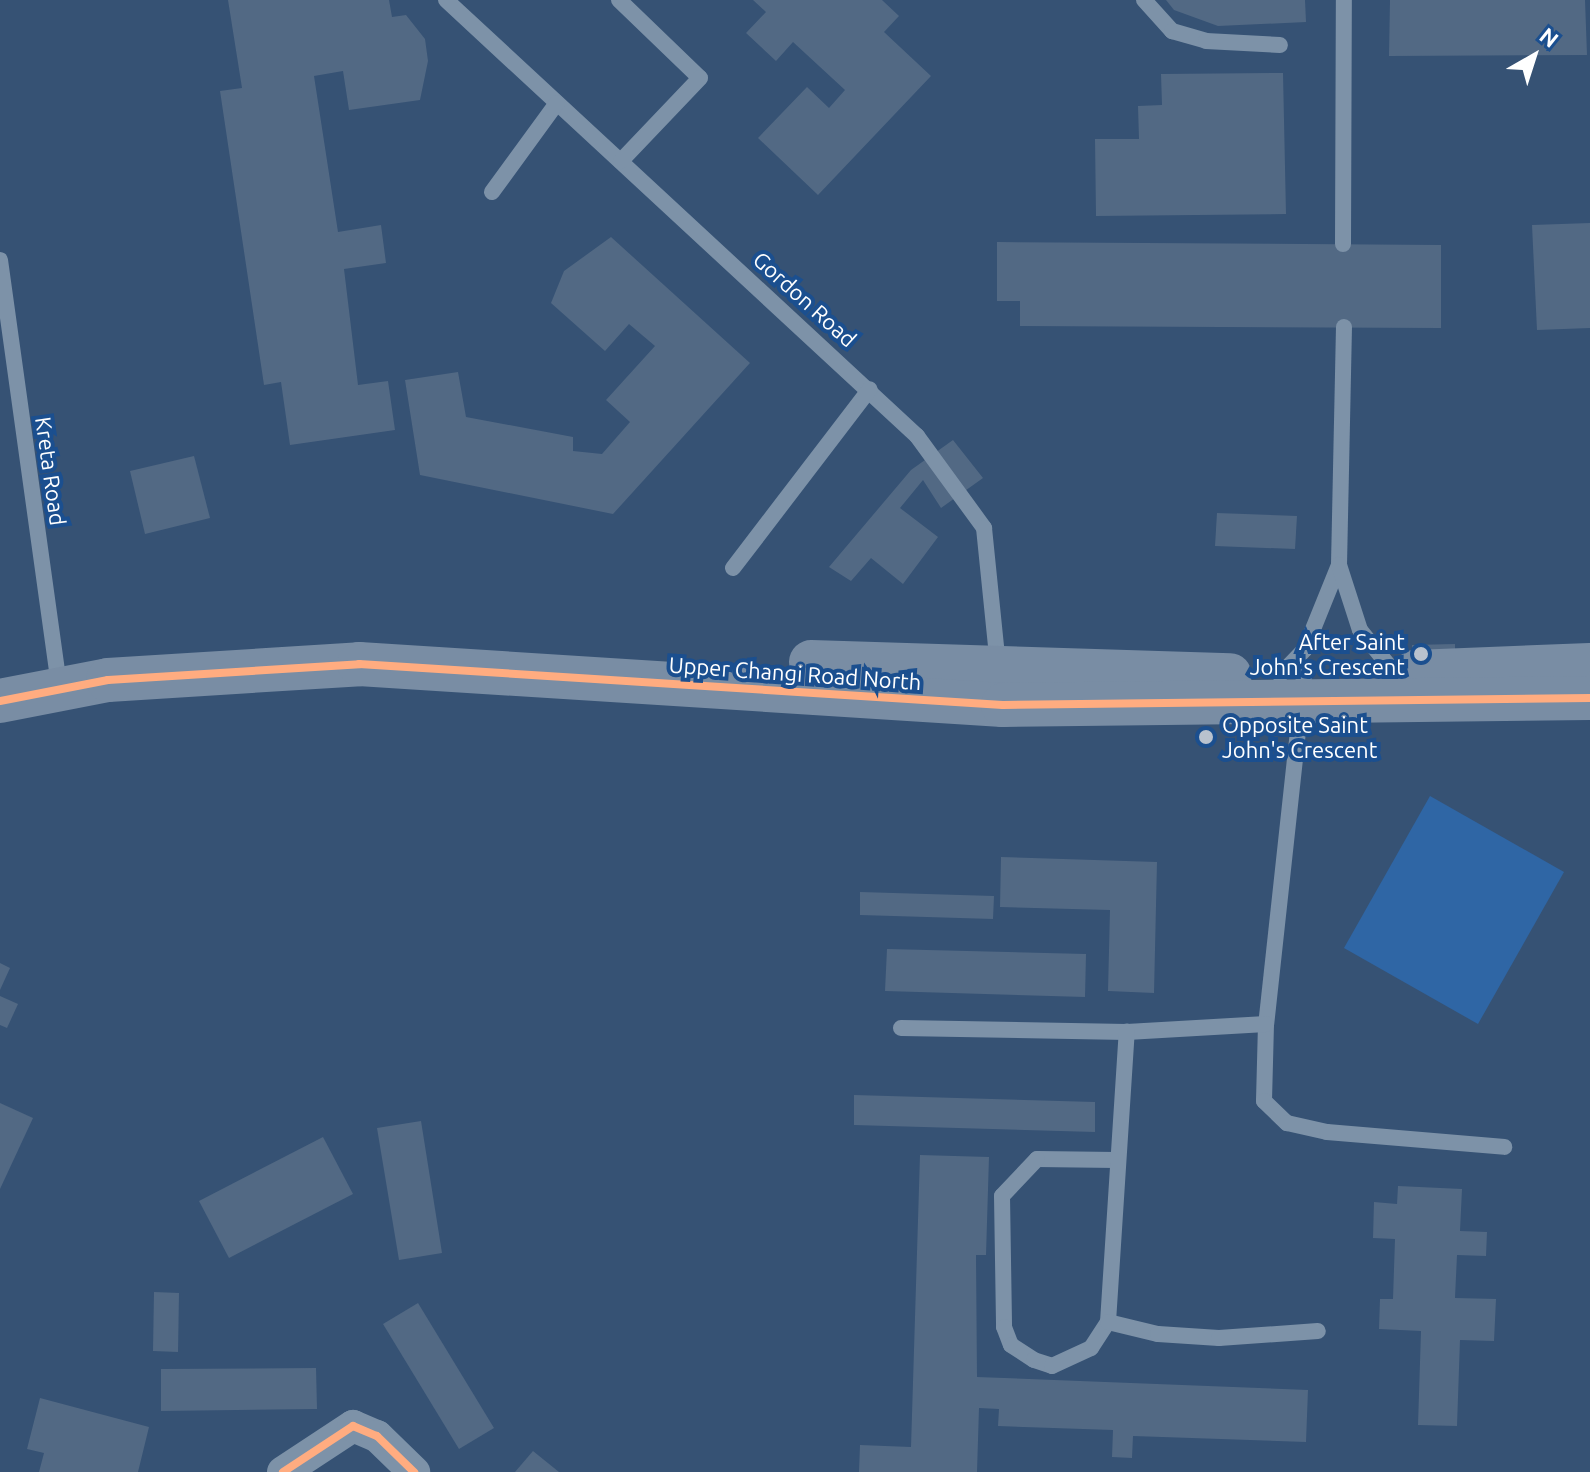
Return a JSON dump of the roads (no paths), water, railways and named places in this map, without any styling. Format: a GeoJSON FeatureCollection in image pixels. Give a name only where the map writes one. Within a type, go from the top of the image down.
{"type":"FeatureCollection","features":[{"type":"Feature","properties":{"kind":"street","name":"Upper Changi Road North"},"geometry":{"type":"LineString","coordinates":[[0,671],[57,673],[359,664],[1001,688],[1296,685],[1590,698]]}},
{"type":"Feature","properties":{"kind":"street","name":"Upper Changi Road North"},"geometry":{"type":"LineString","coordinates":[[1296,685],[1394,672],[1590,665]]}},
{"type":"Feature","properties":{"kind":"street","name":"Upper Changi Road North"},"geometry":{"type":"LineString","coordinates":[[0,701],[57,673]]}},
{"type":"Feature","properties":{"kind":"street"},"geometry":{"type":"LineString","coordinates":[[283,1472],[353,1426],[377,1436],[414,1472]]}},
{"type":"Feature","properties":{"kind":"lane","name":"Gordon Road"},"geometry":{"type":"LineString","coordinates":[[446,0],[870,389],[917,436],[984,528],[1001,688]]}},
{"type":"Feature","properties":{"kind":"lane"},"geometry":{"type":"LineString","coordinates":[[619,0],[700,78],[621,161]]}},
{"type":"Feature","properties":{"kind":"lane"},"geometry":{"type":"LineString","coordinates":[[1144,0],[1172,31],[1206,41],[1280,45]]}},
{"type":"Feature","properties":{"kind":"lane"},"geometry":{"type":"LineString","coordinates":[[1343,244],[1344,0]]}},
{"type":"Feature","properties":{"kind":"lane"},"geometry":{"type":"LineString","coordinates":[[492,192],[557,103]]}},
{"type":"Feature","properties":{"kind":"lane","name":"Kreta Road"},"geometry":{"type":"LineString","coordinates":[[0,260],[57,673]]}},
{"type":"Feature","properties":{"kind":"lane"},"geometry":{"type":"LineString","coordinates":[[1344,327],[1339,565],[1360,630],[1394,672]]}},
{"type":"Feature","properties":{"kind":"lane"},"geometry":{"type":"LineString","coordinates":[[733,568],[870,389]]}},
{"type":"Feature","properties":{"kind":"lane"},"geometry":{"type":"LineString","coordinates":[[1339,565],[1305,649],[1296,685],[1266,1024],[1264,1101],[1287,1123],[1327,1132],[1504,1147]]}},
{"type":"Feature","properties":{"kind":"lane"},"geometry":{"type":"LineString","coordinates":[[901,1028],[1127,1032],[1266,1024]]}},
{"type":"Feature","properties":{"kind":"lane"},"geometry":{"type":"LineString","coordinates":[[1116,1160],[1037,1159],[1002,1196],[1000,1303],[1011,1345],[1052,1366],[1091,1348],[1108,1322],[1116,1160],[1127,1032]]}},
{"type":"Feature","properties":{"kind":"lane"},"geometry":{"type":"LineString","coordinates":[[1108,1322],[1158,1334],[1219,1338],[1318,1331]]}},
{"type":"Feature","properties":{"kind":"place","name":"After Saint John's Crescent"},"geometry":{"type":"Point","coordinates":[1421,654]}},
{"type":"Feature","properties":{"kind":"place","name":"Opposite Saint John's Crescent"},"geometry":{"type":"Point","coordinates":[1206,737]}}]}
